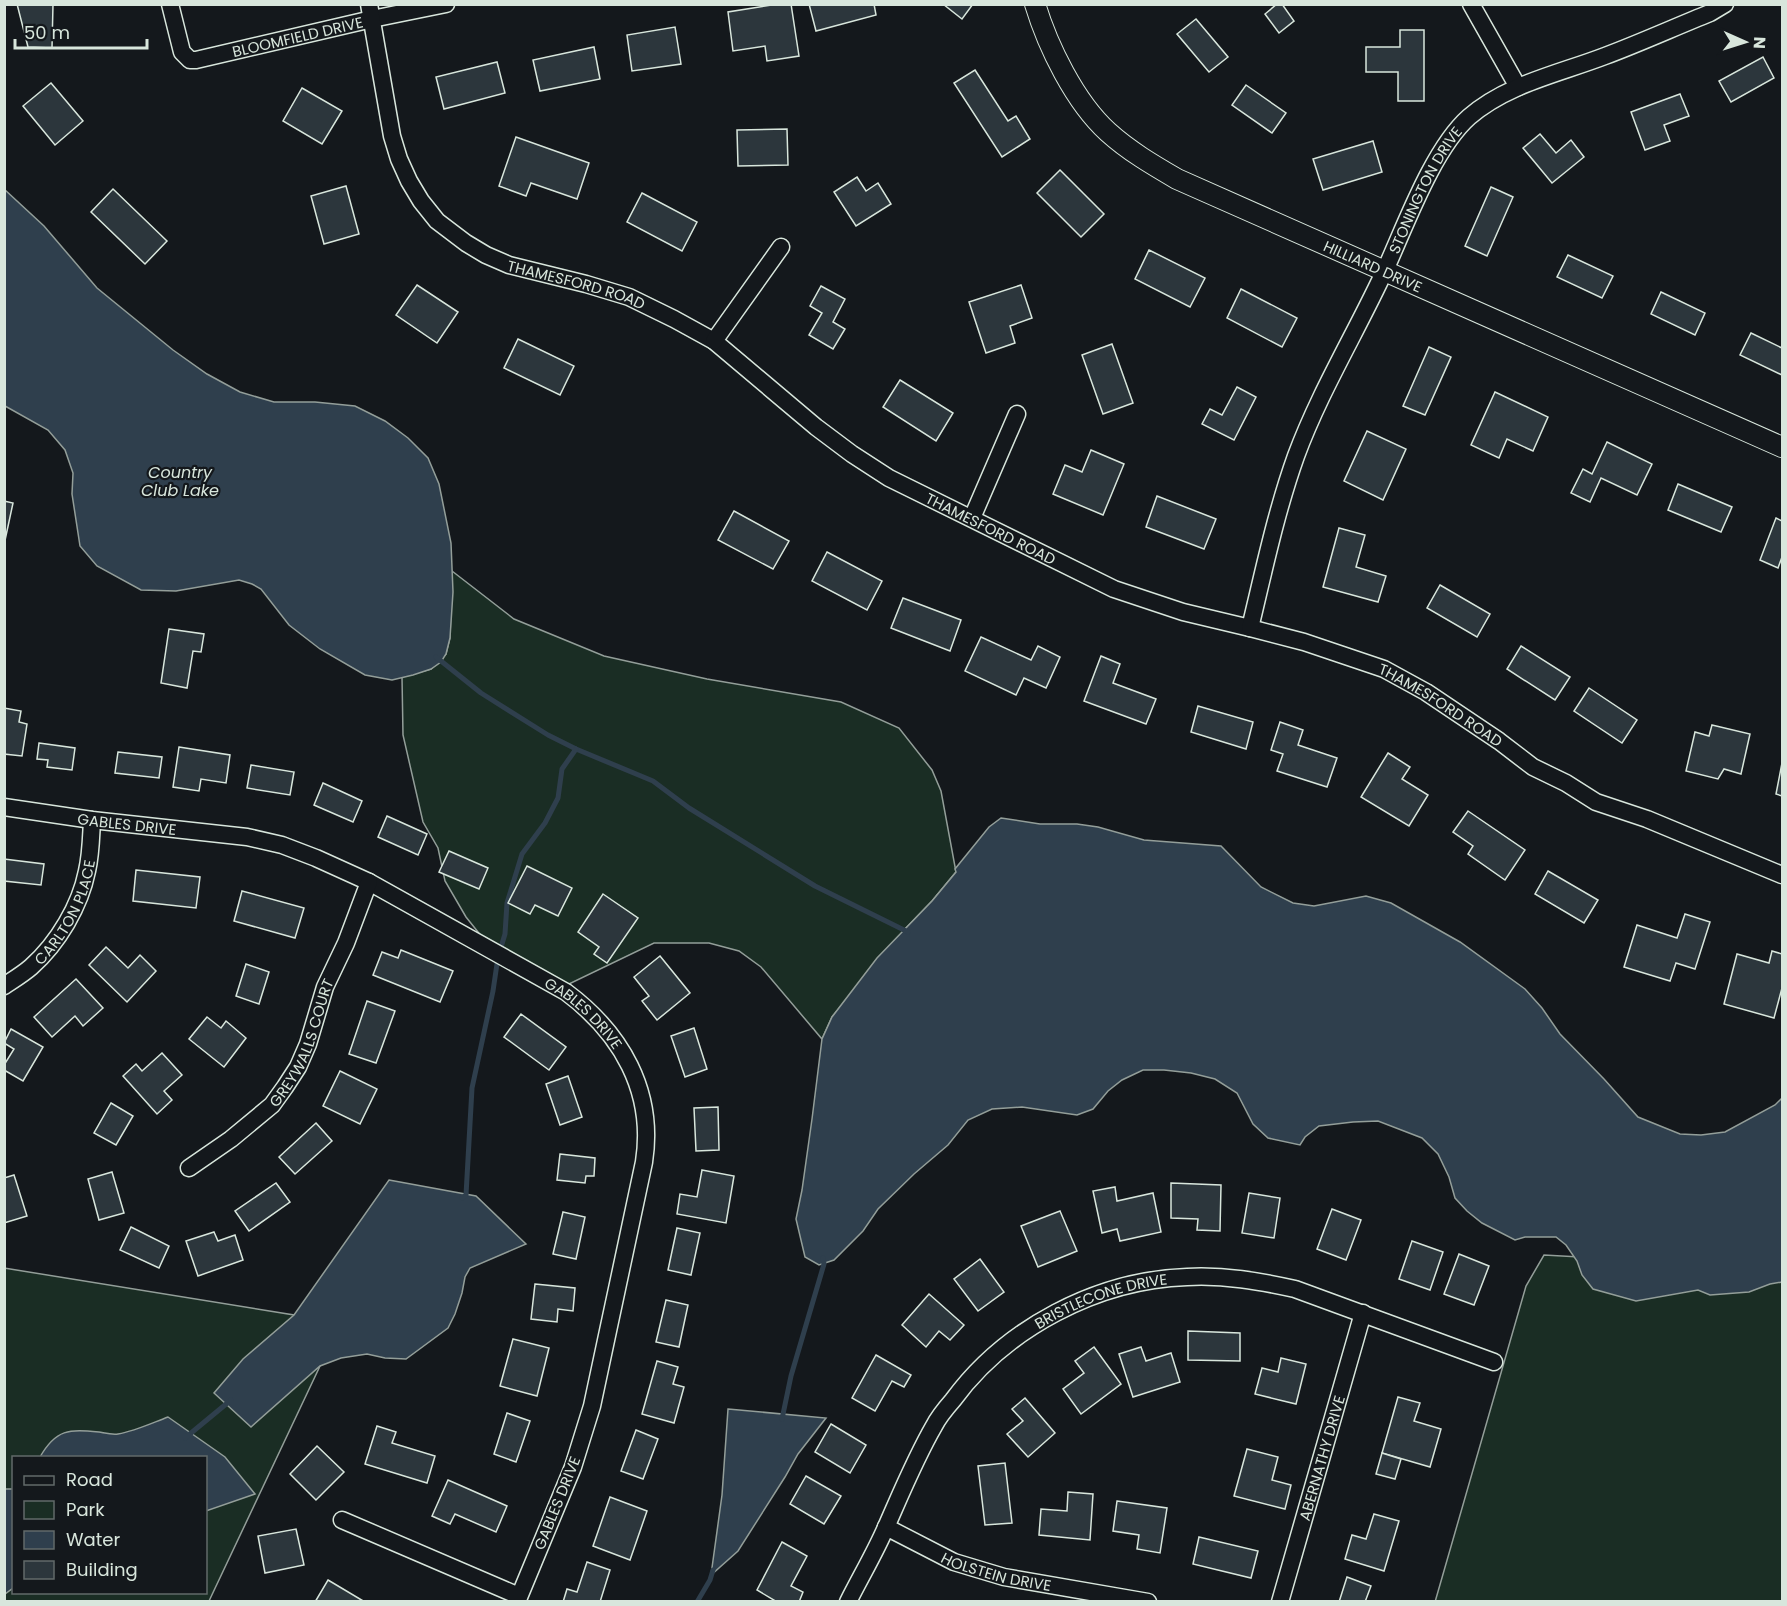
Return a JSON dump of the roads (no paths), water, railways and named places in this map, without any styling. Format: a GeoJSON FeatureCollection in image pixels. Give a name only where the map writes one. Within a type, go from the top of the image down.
{"type":"FeatureCollection","features":[{"type":"Feature","properties":{"kind":"street","name":"BLOOMFIELD DRIVE"},"geometry":{"type":"LineString","coordinates":[[170,4],[182,52],[190,60],[370,12],[446,4]]}},
{"type":"Feature","properties":{"kind":"street","name":"HILLIARD DRIVE"},"geometry":{"type":"LineString","coordinates":[[1035,4],[1041,25],[1061,69],[1091,114],[1121,144],[1178,179],[1782,447]]}},
{"type":"Feature","properties":{"kind":"street"},"geometry":{"type":"LineString","coordinates":[[1471,4],[1518,87]]}},
{"type":"Feature","properties":{"kind":"street","name":"STONINGTON DRIVE"},"geometry":{"type":"LineString","coordinates":[[1250,627],[1276,519],[1296,456],[1321,398],[1384,271],[1427,177],[1446,146],[1468,118],[1486,104],[1518,87],[1605,56],[1710,13],[1725,4]]}},
{"type":"Feature","properties":{"kind":"street","name":"THAMESFORD ROAD"},"geometry":{"type":"LineString","coordinates":[[370,12],[392,136],[399,159],[421,201],[437,220],[466,243],[509,265],[629,297],[674,319],[714,341],[816,427],[889,478],[1114,589],[1183,612],[1304,642],[1384,669],[1426,692],[1533,767],[1596,801],[1647,819],[1782,875]]}},
{"type":"Feature","properties":{"kind":"street"},"geometry":{"type":"LineString","coordinates":[[714,341],[781,247]]}},
{"type":"Feature","properties":{"kind":"street"},"geometry":{"type":"LineString","coordinates":[[972,518],[1017,414]]}},
{"type":"Feature","properties":{"kind":"street","name":"GABLES DRIVE"},"geometry":{"type":"LineString","coordinates":[[4,807],[92,820],[247,837],[282,845],[369,882],[566,992],[601,1022],[616,1040],[628,1061],[644,1107],[647,1143],[644,1162],[592,1406],[573,1467],[518,1599]]}},
{"type":"Feature","properties":{"kind":"street","name":"CARLTON PLACE"},"geometry":{"type":"LineString","coordinates":[[4,986],[33,965],[49,947],[69,917],[80,896],[87,873],[92,820]]}},
{"type":"Feature","properties":{"kind":"street","name":"GREYWALLS COURT"},"geometry":{"type":"LineString","coordinates":[[189,1168],[231,1139],[272,1105],[298,1067],[308,1044],[326,987],[346,943],[369,882]]}},
{"type":"Feature","properties":{"kind":"street","name":"BRISTLECONE DRIVE"},"geometry":{"type":"LineString","coordinates":[[848,1602],[934,1424],[962,1387],[985,1362],[1008,1343],[1049,1316],[1103,1293],[1129,1285],[1185,1277],[1213,1276],[1242,1279],[1295,1289],[1494,1362]]}},
{"type":"Feature","properties":{"kind":"street","name":"ABERNATHY DRIVE"},"geometry":{"type":"LineString","coordinates":[[1280,1602],[1363,1313]]}},
{"type":"Feature","properties":{"kind":"street"},"geometry":{"type":"LineString","coordinates":[[342,1520],[518,1599]]}},
{"type":"Feature","properties":{"kind":"street","name":"HOLSTEIN DRIVE"},"geometry":{"type":"LineString","coordinates":[[886,1527],[954,1562],[1004,1577],[1148,1602]]}},
{"type":"Feature","properties":{"kind":"water","name":"Country Club Lake"},"geometry":{"type":"Polygon","coordinates":[[[4,189],[44,226],[97,288],[173,350],[207,374],[240,392],[274,402],[315,402],[355,406],[385,421],[408,438],[428,458],[439,484],[451,543],[453,592],[450,638],[446,654],[441,662],[431,669],[392,680],[365,675],[320,649],[289,625],[261,589],[252,584],[239,580],[176,591],[141,590],[97,566],[80,546],[72,494],[73,473],[65,450],[48,430],[5,406],[4,189]]]}},
{"type":"Feature","properties":{"kind":"water"},"geometry":{"type":"Polygon","coordinates":[[[1001,818],[1040,824],[1077,824],[1098,827],[1144,840],[1221,846],[1261,887],[1293,903],[1314,906],[1366,896],[1391,903],[1460,942],[1525,989],[1560,1034],[1638,1117],[1680,1134],[1701,1135],[1725,1132],[1775,1105],[1782,1098],[1782,1282],[1749,1292],[1710,1295],[1698,1290],[1636,1301],[1593,1289],[1582,1275],[1577,1261],[1566,1245],[1556,1237],[1525,1237],[1515,1240],[1482,1223],[1467,1211],[1455,1198],[1449,1177],[1438,1154],[1422,1138],[1378,1121],[1319,1126],[1305,1137],[1300,1145],[1268,1138],[1253,1124],[1237,1093],[1215,1079],[1164,1070],[1143,1070],[1122,1080],[1108,1091],[1093,1109],[1077,1115],[1022,1107],[992,1109],[968,1120],[948,1145],[878,1209],[863,1231],[834,1260],[819,1265],[805,1257],[796,1219],[822,1039],[832,1017],[877,958],[932,901],[989,827],[1001,818]]]}},
{"type":"Feature","properties":{"kind":"water"},"geometry":{"type":"Polygon","coordinates":[[[389,1180],[476,1196],[526,1244],[470,1268],[448,1328],[406,1359],[367,1354],[341,1358],[320,1366],[251,1427],[214,1393],[243,1359],[294,1315],[389,1180]]]}},
{"type":"Feature","properties":{"kind":"water"},"geometry":{"type":"Polygon","coordinates":[[[728,1409],[826,1418],[798,1454],[738,1551],[711,1575],[722,1495],[728,1409]]]}},
{"type":"Feature","properties":{"kind":"water"},"geometry":{"type":"Polygon","coordinates":[[[168,1417],[225,1457],[255,1494],[207,1511],[207,1456],[41,1456],[58,1436],[71,1431],[118,1434],[168,1417]]]}},
{"type":"Feature","properties":{"kind":"water"},"geometry":{"type":"Polygon","coordinates":[[[5,1489],[12,1489],[12,1589],[5,1594],[5,1489]]]}},
{"type":"Feature","properties":{"kind":"waterway"},"geometry":{"type":"LineString","coordinates":[[436,657],[481,693],[548,735],[653,781],[689,808],[815,886],[908,932]]}},
{"type":"Feature","properties":{"kind":"waterway"},"geometry":{"type":"LineString","coordinates":[[462,1198],[466,1195],[472,1088],[498,957],[505,934],[507,903],[522,854],[545,823],[558,798],[562,769],[576,749]]}},
{"type":"Feature","properties":{"kind":"waterway"},"geometry":{"type":"LineString","coordinates":[[782,1419],[791,1376],[824,1264],[823,1258]]}},
{"type":"Feature","properties":{"kind":"waterway"},"geometry":{"type":"LineString","coordinates":[[185,1438],[231,1400]]}},
{"type":"Feature","properties":{"kind":"waterway"},"geometry":{"type":"LineString","coordinates":[[697,1602],[713,1570]]}}]}
